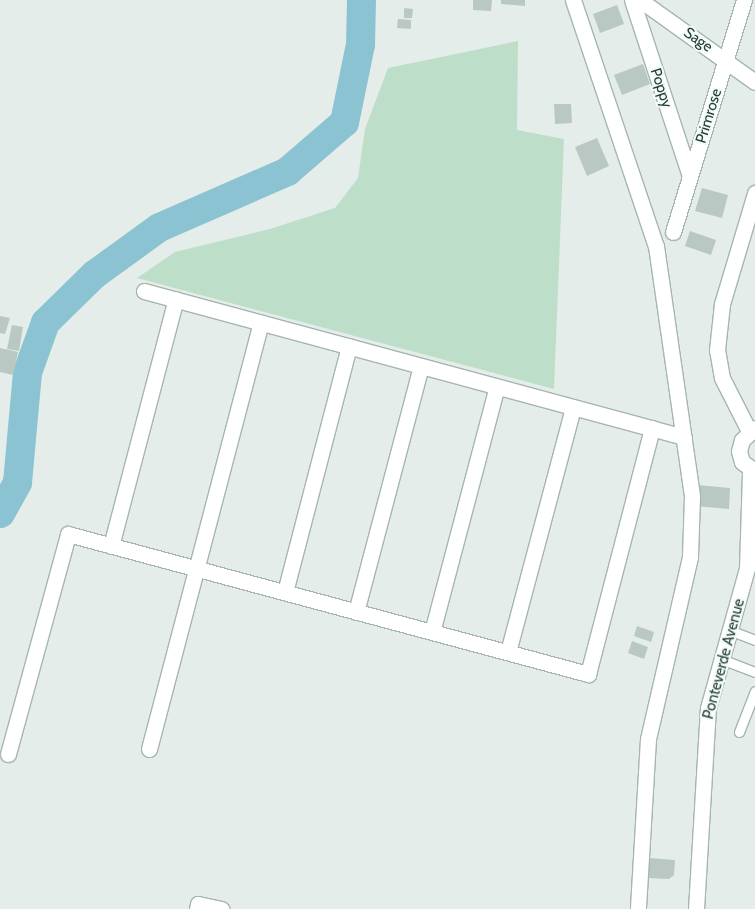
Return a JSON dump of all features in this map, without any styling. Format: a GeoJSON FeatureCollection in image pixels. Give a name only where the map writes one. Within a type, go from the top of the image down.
{"type":"FeatureCollection","features":[{"type":"Feature","properties":{"kind":"street"},"geometry":{"type":"LineString","coordinates":[[573,0],[656,246],[692,496],[690,557],[648,739],[638,909]]}},
{"type":"Feature","properties":{"kind":"street","name":"Poppy"},"geometry":{"type":"LineString","coordinates":[[632,0],[690,176]]}},
{"type":"Feature","properties":{"kind":"street","name":"Sage"},"geometry":{"type":"LineString","coordinates":[[640,0],[755,82]]}},
{"type":"Feature","properties":{"kind":"street","name":"Primrose"},"geometry":{"type":"LineString","coordinates":[[673,232],[744,0]]}},
{"type":"Feature","properties":{"kind":"street"},"geometry":{"type":"LineString","coordinates":[[753,471],[739,451],[752,429],[722,378],[717,350],[722,304],[755,193]]}},
{"type":"Feature","properties":{"kind":"street"},"geometry":{"type":"LineString","coordinates":[[144,291],[684,437]]}},
{"type":"Feature","properties":{"kind":"street"},"geometry":{"type":"LineString","coordinates":[[111,546],[176,299]]}},
{"type":"Feature","properties":{"kind":"street"},"geometry":{"type":"LineString","coordinates":[[149,749],[262,322]]}},
{"type":"Feature","properties":{"kind":"street"},"geometry":{"type":"LineString","coordinates":[[285,592],[350,346]]}},
{"type":"Feature","properties":{"kind":"street"},"geometry":{"type":"LineString","coordinates":[[356,612],[421,366]]}},
{"type":"Feature","properties":{"kind":"street"},"geometry":{"type":"LineString","coordinates":[[432,632],[497,386]]}},
{"type":"Feature","properties":{"kind":"street"},"geometry":{"type":"LineString","coordinates":[[508,652],[573,406]]}},
{"type":"Feature","properties":{"kind":"street"},"geometry":{"type":"LineString","coordinates":[[8,754],[68,534],[588,674],[652,428]]}},
{"type":"Feature","properties":{"kind":"street","name":"Ponteverde Avenue"},"geometry":{"type":"LineString","coordinates":[[696,909],[708,708],[747,568],[753,471]]}},
{"type":"Feature","properties":{"kind":"street"},"geometry":{"type":"LineString","coordinates":[[197,909],[198,904],[221,909]]}},
{"type":"Feature","properties":{"kind":"lane"},"geometry":{"type":"LineString","coordinates":[[729,630],[755,640]]}},
{"type":"Feature","properties":{"kind":"lane"},"geometry":{"type":"LineString","coordinates":[[721,659],[755,672]]}},
{"type":"Feature","properties":{"kind":"lane"},"geometry":{"type":"LineString","coordinates":[[739,732],[755,691]]}},
{"type":"Feature","properties":{"kind":"green space"},"geometry":{"type":"Polygon","coordinates":[[[518,41],[517,130],[564,139],[554,389],[137,278],[175,252],[270,229],[335,208],[358,178],[365,129],[388,68],[518,41]]]}},
{"type":"Feature","properties":{"kind":"building"},"geometry":{"type":"Polygon","coordinates":[[[473,0],[492,0],[491,11],[473,10],[473,0]]]}},
{"type":"Feature","properties":{"kind":"building"},"geometry":{"type":"Polygon","coordinates":[[[501,0],[525,0],[525,6],[501,4],[501,0]]]}},
{"type":"Feature","properties":{"kind":"building"},"geometry":{"type":"Polygon","coordinates":[[[617,5],[624,24],[600,33],[593,14],[617,5]]]}},
{"type":"Feature","properties":{"kind":"building"},"geometry":{"type":"Polygon","coordinates":[[[404,8],[413,9],[412,18],[404,18],[404,8]]]}},
{"type":"Feature","properties":{"kind":"building"},"geometry":{"type":"Polygon","coordinates":[[[398,19],[411,20],[411,29],[397,28],[398,19]]]}},
{"type":"Feature","properties":{"kind":"building"},"geometry":{"type":"Polygon","coordinates":[[[643,64],[650,84],[622,95],[614,75],[643,64]]]}},
{"type":"Feature","properties":{"kind":"building"},"geometry":{"type":"Polygon","coordinates":[[[554,104],[571,104],[572,123],[555,124],[554,104]]]}},
{"type":"Feature","properties":{"kind":"building"},"geometry":{"type":"Polygon","coordinates":[[[597,138],[609,166],[587,176],[575,147],[597,138]]]}},
{"type":"Feature","properties":{"kind":"building"},"geometry":{"type":"Polygon","coordinates":[[[702,188],[728,195],[722,218],[695,211],[702,188]]]}},
{"type":"Feature","properties":{"kind":"building"},"geometry":{"type":"Polygon","coordinates":[[[690,231],[716,240],[711,255],[685,246],[690,231]]]}},
{"type":"Feature","properties":{"kind":"building"},"geometry":{"type":"Polygon","coordinates":[[[0,316],[10,318],[5,334],[0,333],[0,316]]]}},
{"type":"Feature","properties":{"kind":"building"},"geometry":{"type":"Polygon","coordinates":[[[12,325],[23,327],[19,351],[7,349],[12,325]]]}},
{"type":"Feature","properties":{"kind":"building"},"geometry":{"type":"Polygon","coordinates":[[[0,348],[18,352],[13,375],[0,372],[0,348]]]}},
{"type":"Feature","properties":{"kind":"building"},"geometry":{"type":"Polygon","coordinates":[[[697,485],[730,488],[729,509],[695,506],[697,485]]]}},
{"type":"Feature","properties":{"kind":"building"},"geometry":{"type":"Polygon","coordinates":[[[637,626],[654,632],[651,642],[634,636],[637,626]]]}},
{"type":"Feature","properties":{"kind":"building"},"geometry":{"type":"Polygon","coordinates":[[[632,641],[648,647],[644,659],[628,653],[632,641]]]}},
{"type":"Feature","properties":{"kind":"building"},"geometry":{"type":"Polygon","coordinates":[[[649,858],[675,860],[674,875],[669,879],[647,878],[649,858]]]}},
{"type":"Feature","properties":{"kind":"waterway"},"geometry":{"type":"LineString","coordinates":[[0,513],[17,482],[27,372],[45,322],[94,274],[159,227],[287,171],[344,122],[360,44],[361,0]]}}]}
